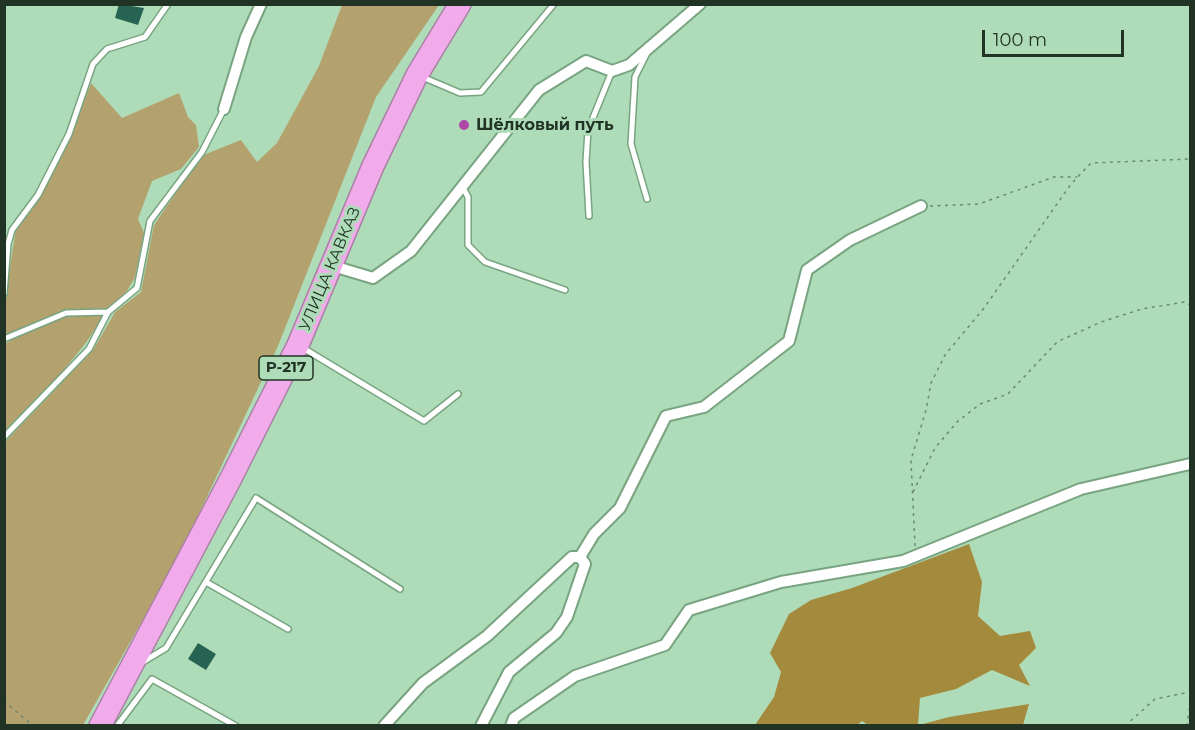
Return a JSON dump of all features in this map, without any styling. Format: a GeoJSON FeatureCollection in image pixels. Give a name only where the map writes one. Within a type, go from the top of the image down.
{"type":"FeatureCollection","features":[{"type":"Feature","properties":{"kind":"highway","name":"УЛИЦА КАВКАЗ"},"geometry":{"type":"LineString","coordinates":[[100,726],[298,345],[373,166],[417,75],[460,4]]}},
{"type":"Feature","properties":{"kind":"street"},"geometry":{"type":"LineString","coordinates":[[224,110],[246,38],[261,4]]}},
{"type":"Feature","properties":{"kind":"street"},"geometry":{"type":"LineString","coordinates":[[333,266],[373,278],[411,251],[539,90],[586,61],[612,71],[629,65],[700,4]]}},
{"type":"Feature","properties":{"kind":"street"},"geometry":{"type":"LineString","coordinates":[[580,557],[594,534],[620,508],[666,416],[704,407],[789,340],[807,270],[850,240],[921,206]]}},
{"type":"Feature","properties":{"kind":"street"},"geometry":{"type":"LineString","coordinates":[[511,726],[514,718],[575,676],[665,645],[689,610],[781,582],[903,561],[1081,489],[1191,464]]}},
{"type":"Feature","properties":{"kind":"street"},"geometry":{"type":"LineString","coordinates":[[384,726],[423,683],[487,636],[572,557],[580,557]]}},
{"type":"Feature","properties":{"kind":"street"},"geometry":{"type":"LineString","coordinates":[[481,726],[509,672],[556,633],[567,617],[585,564],[580,557]]}},
{"type":"Feature","properties":{"kind":"lane"},"geometry":{"type":"LineString","coordinates":[[4,294],[8,244],[12,230],[38,195],[69,134],[93,64],[107,49],[145,37],[168,4]]}},
{"type":"Feature","properties":{"kind":"lane"},"geometry":{"type":"LineString","coordinates":[[417,75],[460,93],[481,93],[554,4]]}},
{"type":"Feature","properties":{"kind":"lane"},"geometry":{"type":"LineString","coordinates":[[647,199],[631,144],[636,104],[635,76],[650,46]]}},
{"type":"Feature","properties":{"kind":"lane"},"geometry":{"type":"LineString","coordinates":[[589,216],[586,162],[588,129],[612,71]]}},
{"type":"Feature","properties":{"kind":"lane"},"geometry":{"type":"LineString","coordinates":[[4,437],[89,349],[108,312],[137,288],[150,221],[202,152],[224,110]]}},
{"type":"Feature","properties":{"kind":"lane"},"geometry":{"type":"LineString","coordinates":[[462,186],[468,197],[468,245],[485,262],[565,290]]}},
{"type":"Feature","properties":{"kind":"lane"},"geometry":{"type":"LineString","coordinates":[[4,339],[66,313],[108,312]]}},
{"type":"Feature","properties":{"kind":"lane"},"geometry":{"type":"LineString","coordinates":[[298,345],[424,421],[458,394]]}},
{"type":"Feature","properties":{"kind":"lane"},"geometry":{"type":"LineString","coordinates":[[132,668],[166,648],[255,498],[400,589]]}},
{"type":"Feature","properties":{"kind":"lane"},"geometry":{"type":"LineString","coordinates":[[206,582],[288,629]]}},
{"type":"Feature","properties":{"kind":"lane"},"geometry":{"type":"LineString","coordinates":[[117,726],[152,679],[236,726]]}},
{"type":"Feature","properties":{"kind":"path"},"geometry":{"type":"LineString","coordinates":[[916,555],[911,460],[926,410],[931,382],[945,355],[984,308],[1078,177],[1091,164],[1106,161],[1191,159]]}},
{"type":"Feature","properties":{"kind":"path"},"geometry":{"type":"LineString","coordinates":[[921,206],[979,204],[1054,177],[1078,177]]}},
{"type":"Feature","properties":{"kind":"path"},"geometry":{"type":"LineString","coordinates":[[912,492],[935,448],[957,422],[980,404],[1008,394],[1058,342],[1101,322],[1142,309],[1184,302],[1191,304]]}},
{"type":"Feature","properties":{"kind":"path"},"geometry":{"type":"LineString","coordinates":[[1125,726],[1155,699],[1191,692]]}},
{"type":"Feature","properties":{"kind":"path"},"geometry":{"type":"LineString","coordinates":[[4,701],[33,726]]}},
{"type":"Feature","properties":{"kind":"path"},"geometry":{"type":"LineString","coordinates":[[1187,726],[1191,705]]}},
{"type":"Feature","properties":{"kind":"shaded area"},"geometry":{"type":"Polygon","coordinates":[[[342,5],[439,5],[376,97],[278,346],[179,556],[83,725],[5,726],[5,442],[93,350],[115,312],[141,292],[154,225],[201,156],[241,140],[257,162],[277,143],[319,66],[342,5]]]}},
{"type":"Feature","properties":{"kind":"shaded area"},"geometry":{"type":"Polygon","coordinates":[[[91,83],[122,118],[179,93],[188,117],[196,125],[199,147],[181,169],[152,181],[138,219],[144,233],[135,277],[127,291],[108,308],[65,311],[7,335],[5,334],[6,294],[16,228],[40,196],[67,145],[91,83]]]}},
{"type":"Feature","properties":{"kind":"shaded area"},"geometry":{"type":"Polygon","coordinates":[[[66,316],[104,316],[63,371],[5,432],[5,344],[30,329],[66,316]]]}},
{"type":"Feature","properties":{"kind":"shaded area"},"geometry":{"type":"Polygon","coordinates":[[[969,544],[982,582],[978,616],[1000,636],[1030,631],[1036,648],[1019,665],[1030,686],[992,670],[956,689],[920,698],[918,725],[868,725],[862,721],[856,726],[755,725],[774,697],[781,672],[770,653],[789,614],[811,600],[852,588],[969,544]]]}},
{"type":"Feature","properties":{"kind":"shaded area"},"geometry":{"type":"Polygon","coordinates":[[[1029,704],[1023,725],[919,725],[949,717],[1029,704]]]}},
{"type":"Feature","properties":{"kind":"building"},"geometry":{"type":"Polygon","coordinates":[[[119,4],[144,8],[138,25],[115,18],[119,4]]]}},
{"type":"Feature","properties":{"kind":"building"},"geometry":{"type":"Polygon","coordinates":[[[198,643],[216,654],[206,670],[188,659],[198,643]]]}},
{"type":"Feature","properties":{"kind":"place","name":"Шёлковый путь"},"geometry":{"type":"Point","coordinates":[464,125]}}]}
